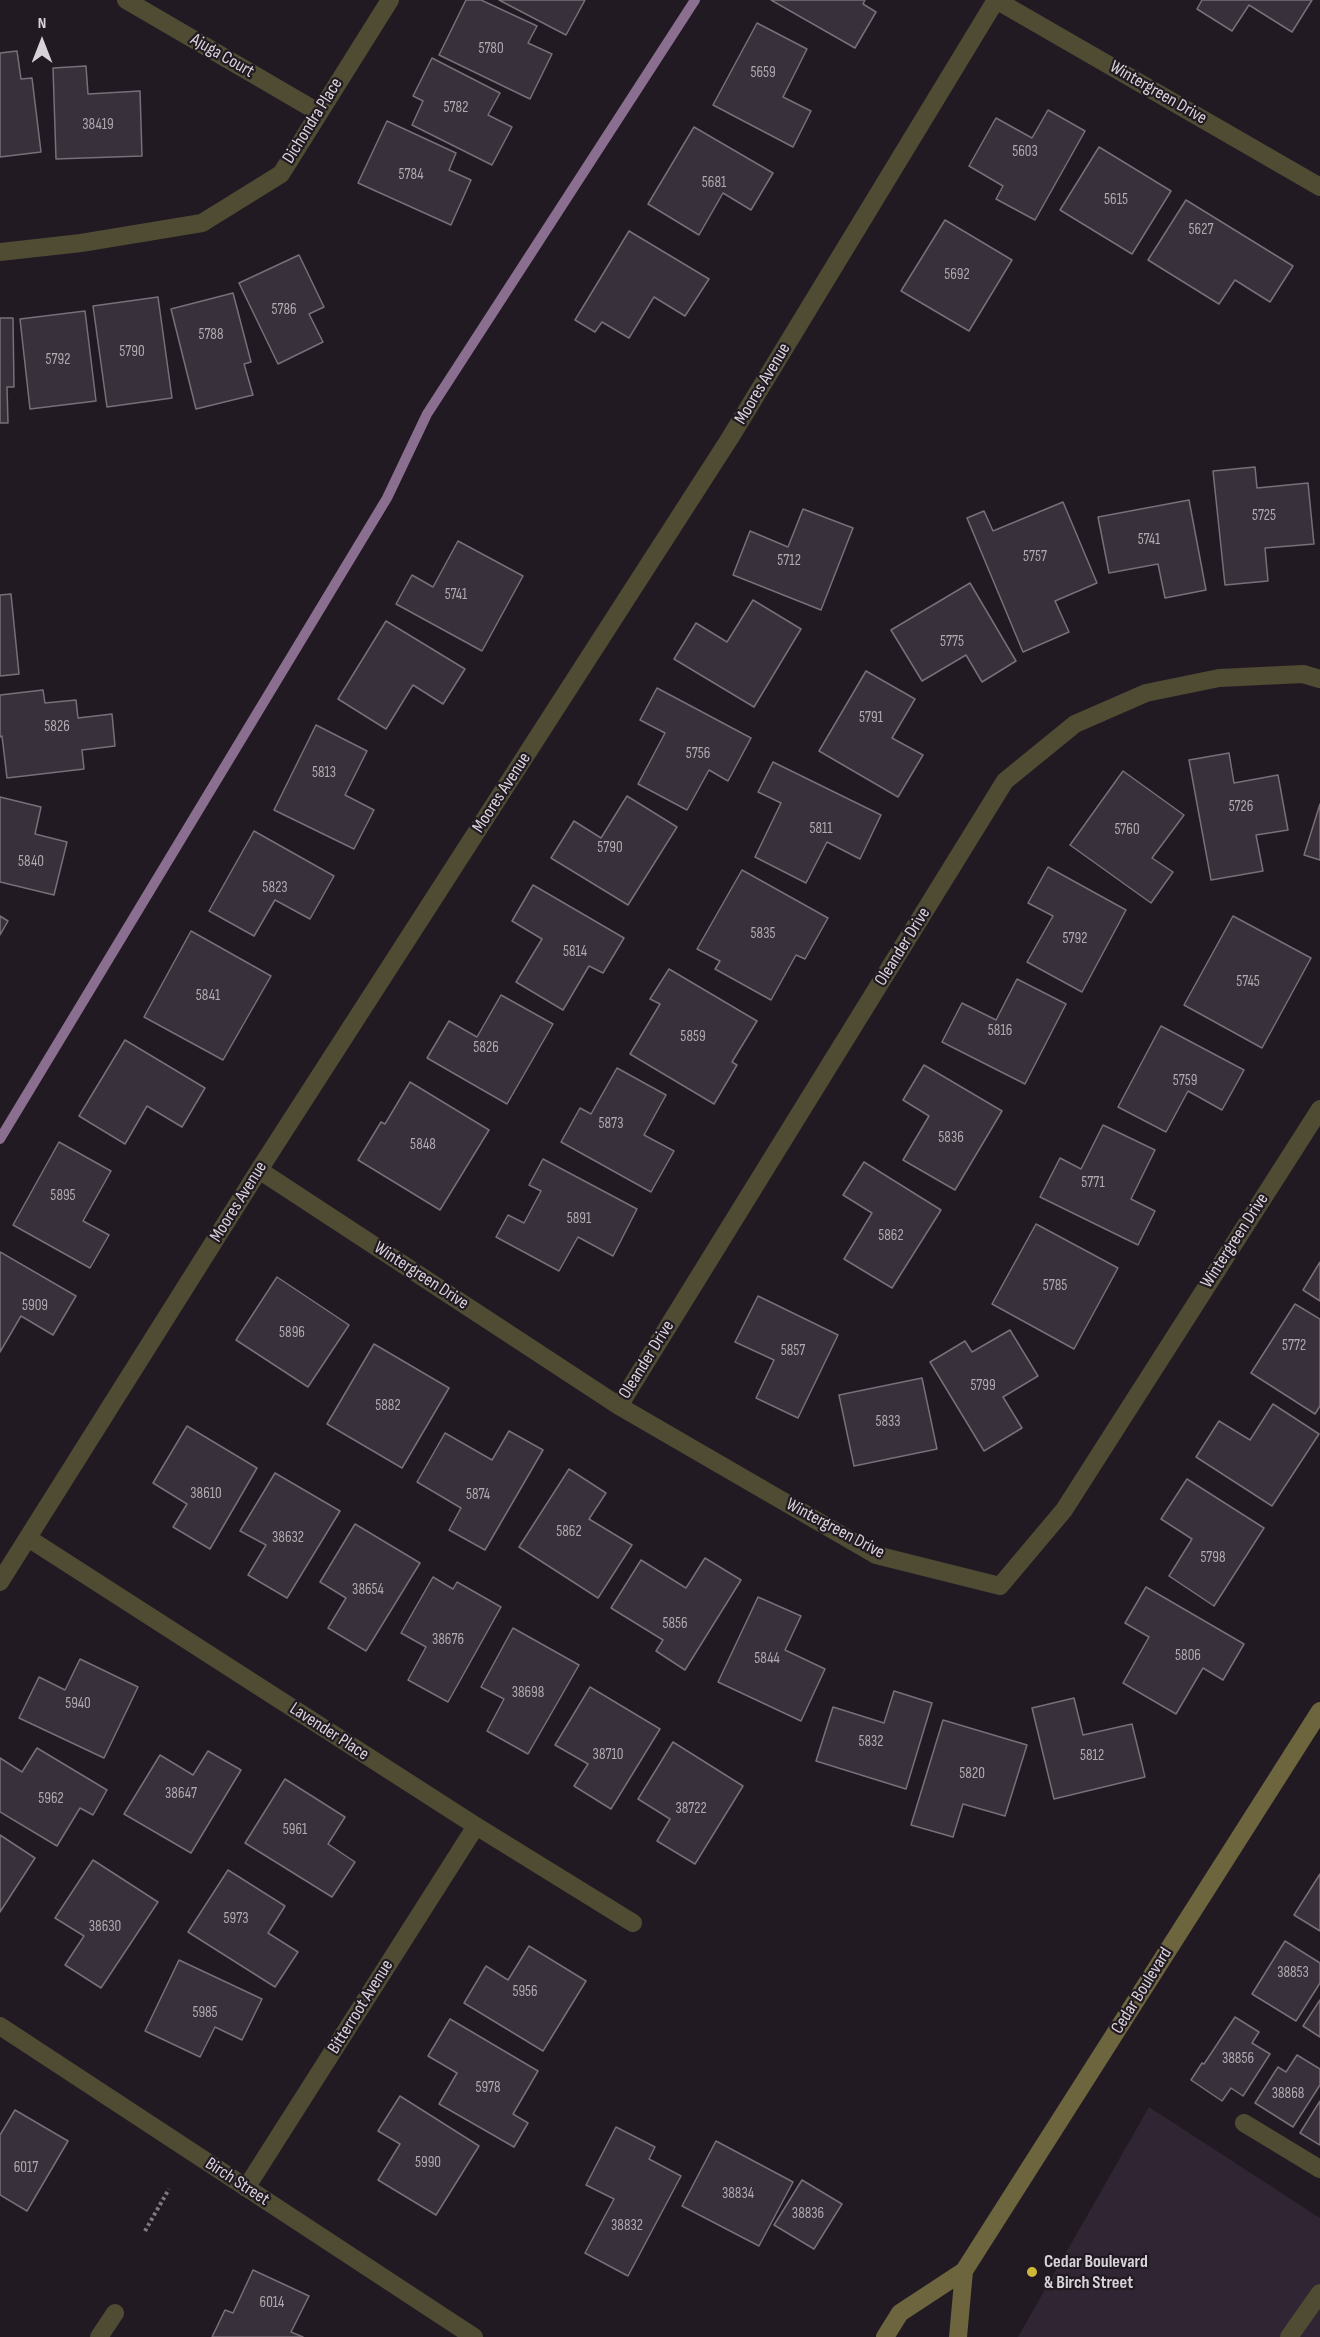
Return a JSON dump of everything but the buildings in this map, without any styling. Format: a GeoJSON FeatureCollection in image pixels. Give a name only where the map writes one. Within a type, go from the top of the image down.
{"type":"FeatureCollection","features":[{"type":"Feature","properties":{"kind":"main road","name":"Cedar Boulevard"},"geometry":{"type":"LineString","coordinates":[[885,2337],[900,2313],[964,2271],[1320,1711]]}},
{"type":"Feature","properties":{"kind":"main road","name":"Cedar Boulevard"},"geometry":{"type":"LineString","coordinates":[[958,2337],[964,2271]]}},
{"type":"Feature","properties":{"kind":"street","name":"Ajuga Court"},"geometry":{"type":"LineString","coordinates":[[126,0],[318,112]]}},
{"type":"Feature","properties":{"kind":"street","name":"Dichondra Place"},"geometry":{"type":"LineString","coordinates":[[0,252],[81,243],[202,223],[281,174],[390,0]]}},
{"type":"Feature","properties":{"kind":"street","name":"Wintergreen Drive"},"geometry":{"type":"LineString","coordinates":[[996,0],[1320,187]]}},
{"type":"Feature","properties":{"kind":"street","name":"Moores Avenue"},"geometry":{"type":"LineString","coordinates":[[0,1582],[259,1170],[730,438],[996,0]]}},
{"type":"Feature","properties":{"kind":"street","name":"Oleander Drive"},"geometry":{"type":"LineString","coordinates":[[619,1406],[1005,781],[1075,724],[1146,693],[1219,678],[1303,674],[1320,679]]}},
{"type":"Feature","properties":{"kind":"street","name":"Wintergreen Drive"},"geometry":{"type":"LineString","coordinates":[[259,1170],[619,1406],[876,1555],[1000,1586],[1064,1510],[1320,1108]]}},
{"type":"Feature","properties":{"kind":"street","name":"Lavender Place"},"geometry":{"type":"LineString","coordinates":[[28,1538],[476,1826],[633,1923]]}},
{"type":"Feature","properties":{"kind":"street","name":"Bitterroot Avenue"},"geometry":{"type":"LineString","coordinates":[[246,2188],[476,1826]]}},
{"type":"Feature","properties":{"kind":"street","name":"Birch Street"},"geometry":{"type":"LineString","coordinates":[[0,2026],[474,2337]]}},
{"type":"Feature","properties":{"kind":"street"},"geometry":{"type":"LineString","coordinates":[[1244,2123],[1320,2169]]}},
{"type":"Feature","properties":{"kind":"street"},"geometry":{"type":"LineString","coordinates":[[1289,2337],[1320,2293]]}},
{"type":"Feature","properties":{"kind":"street"},"geometry":{"type":"LineString","coordinates":[[99,2337],[114,2313]]}},
{"type":"Feature","properties":{"kind":"path"},"geometry":{"type":"LineString","coordinates":[[145,2231],[169,2189]]}},
{"type":"Feature","properties":{"kind":"shaded area"},"geometry":{"type":"Polygon","coordinates":[[[1149,2107],[1320,2218],[1320,2337],[1018,2337],[1149,2107]]]}},
{"type":"Feature","properties":{"kind":"waterway"},"geometry":{"type":"LineString","coordinates":[[0,1139],[387,498],[427,414],[695,0]]}},
{"type":"Feature","properties":{"kind":"place","name":"Cedar Boulevard & Birch Street"},"geometry":{"type":"Point","coordinates":[1032,2272]}}]}
